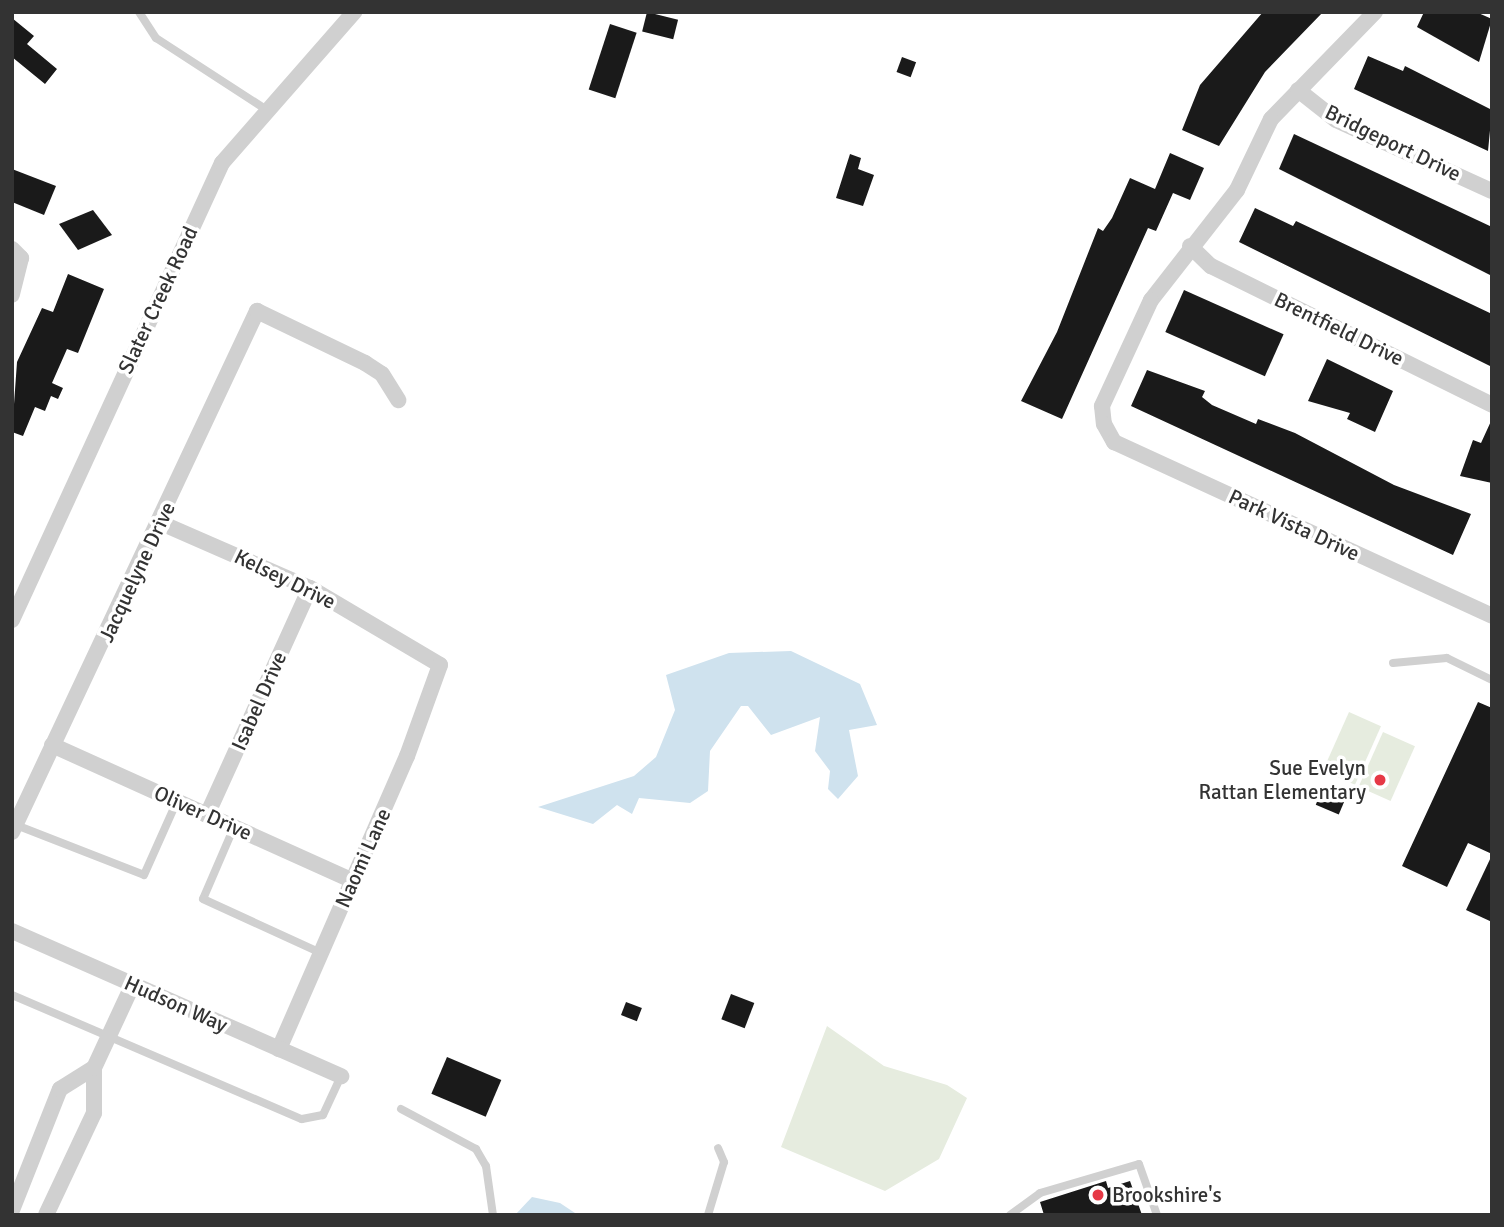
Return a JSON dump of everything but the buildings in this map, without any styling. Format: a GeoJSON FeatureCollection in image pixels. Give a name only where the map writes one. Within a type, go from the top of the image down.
{"type":"FeatureCollection","features":[{"type":"Feature","properties":{"kind":"street","name":"Slater Creek Road"},"geometry":{"type":"LineString","coordinates":[[12,620],[216,176],[267,110],[354,12]]}},
{"type":"Feature","properties":{"kind":"street"},"geometry":{"type":"LineString","coordinates":[[1190,246],[1237,190],[1271,119],[1375,12]]}},
{"type":"Feature","properties":{"kind":"street","name":"Bridgeport Drive"},"geometry":{"type":"LineString","coordinates":[[1297,90],[1336,120],[1492,191]]}},
{"type":"Feature","properties":{"kind":"street","name":"Brentfield Drive"},"geometry":{"type":"LineString","coordinates":[[1190,246],[1211,266],[1492,405]]}},
{"type":"Feature","properties":{"kind":"street","name":"Park Vista Drive"},"geometry":{"type":"LineString","coordinates":[[1190,246],[1151,300],[1102,406],[1104,424],[1114,442],[1492,616]]}},
{"type":"Feature","properties":{"kind":"street"},"geometry":{"type":"LineString","coordinates":[[12,295],[17,253]]}},
{"type":"Feature","properties":{"kind":"street","name":"Jacquelyne Drive"},"geometry":{"type":"LineString","coordinates":[[14,828],[161,523],[185,456],[257,311],[365,363],[382,374],[398,400]]}},
{"type":"Feature","properties":{"kind":"street","name":"Kelsey Drive"},"geometry":{"type":"LineString","coordinates":[[161,523],[310,588],[440,665]]}},
{"type":"Feature","properties":{"kind":"street","name":"Isabel Drive"},"geometry":{"type":"LineString","coordinates":[[207,815],[310,588]]}},
{"type":"Feature","properties":{"kind":"street","name":"Naomi Lane"},"geometry":{"type":"LineString","coordinates":[[279,1049],[353,881],[440,665]]}},
{"type":"Feature","properties":{"kind":"street","name":"Oliver Drive"},"geometry":{"type":"LineString","coordinates":[[52,745],[353,881]]}},
{"type":"Feature","properties":{"kind":"street","name":"Hudson Way"},"geometry":{"type":"LineString","coordinates":[[12,930],[341,1076]]}},
{"type":"Feature","properties":{"kind":"street"},"geometry":{"type":"LineString","coordinates":[[46,1215],[94,1113],[94,1068],[132,984]]}},
{"type":"Feature","properties":{"kind":"street"},"geometry":{"type":"LineString","coordinates":[[12,1210],[60,1089],[94,1068]]}},
{"type":"Feature","properties":{"kind":"lane"},"geometry":{"type":"LineString","coordinates":[[139,12],[156,38],[267,110]]}},
{"type":"Feature","properties":{"kind":"lane"},"geometry":{"type":"LineString","coordinates":[[1393,663],[1447,658],[1492,680]]}},
{"type":"Feature","properties":{"kind":"lane"},"geometry":{"type":"LineString","coordinates":[[14,828],[144,875],[177,801]]}},
{"type":"Feature","properties":{"kind":"lane"},"geometry":{"type":"LineString","coordinates":[[234,827],[203,899],[321,953]]}},
{"type":"Feature","properties":{"kind":"lane"},"geometry":{"type":"LineString","coordinates":[[12,995],[107,1041],[302,1119],[323,1115],[341,1076]]}},
{"type":"Feature","properties":{"kind":"lane"},"geometry":{"type":"LineString","coordinates":[[401,1109],[476,1149],[486,1166],[493,1215]]}},
{"type":"Feature","properties":{"kind":"lane"},"geometry":{"type":"LineString","coordinates":[[708,1215],[724,1162],[718,1148]]}},
{"type":"Feature","properties":{"kind":"lane"},"geometry":{"type":"LineString","coordinates":[[1010,1215],[1040,1194],[1139,1164],[1157,1215]]}},
{"type":"Feature","properties":{"kind":"shaded area"},"geometry":{"type":"Polygon","coordinates":[[[1349,712],[1381,726],[1355,785],[1323,770],[1349,712]]]}},
{"type":"Feature","properties":{"kind":"shaded area"},"geometry":{"type":"Polygon","coordinates":[[[1383,732],[1415,746],[1391,801],[1359,787],[1383,732]]]}},
{"type":"Feature","properties":{"kind":"shaded area"},"geometry":{"type":"Polygon","coordinates":[[[827,1026],[884,1066],[947,1085],[967,1098],[939,1159],[885,1191],[781,1147],[827,1026]]]}},
{"type":"Feature","properties":{"kind":"water"},"geometry":{"type":"Polygon","coordinates":[[[791,651],[860,684],[877,725],[849,730],[858,776],[838,799],[828,789],[830,771],[815,751],[820,717],[771,735],[748,706],[741,706],[710,751],[708,791],[690,803],[639,798],[632,814],[617,805],[593,824],[538,807],[634,776],[656,757],[675,710],[666,675],[729,653],[791,651]]]}},
{"type":"Feature","properties":{"kind":"water"},"geometry":{"type":"Polygon","coordinates":[[[532,1197],[560,1203],[578,1215],[515,1215],[532,1197]]]}},
{"type":"Feature","properties":{"kind":"place","name":"Sue Evelyn Rattan Elementary"},"geometry":{"type":"Point","coordinates":[1380,780]}},
{"type":"Feature","properties":{"kind":"place","name":"Brookshire's"},"geometry":{"type":"Point","coordinates":[1098,1195]}}]}
